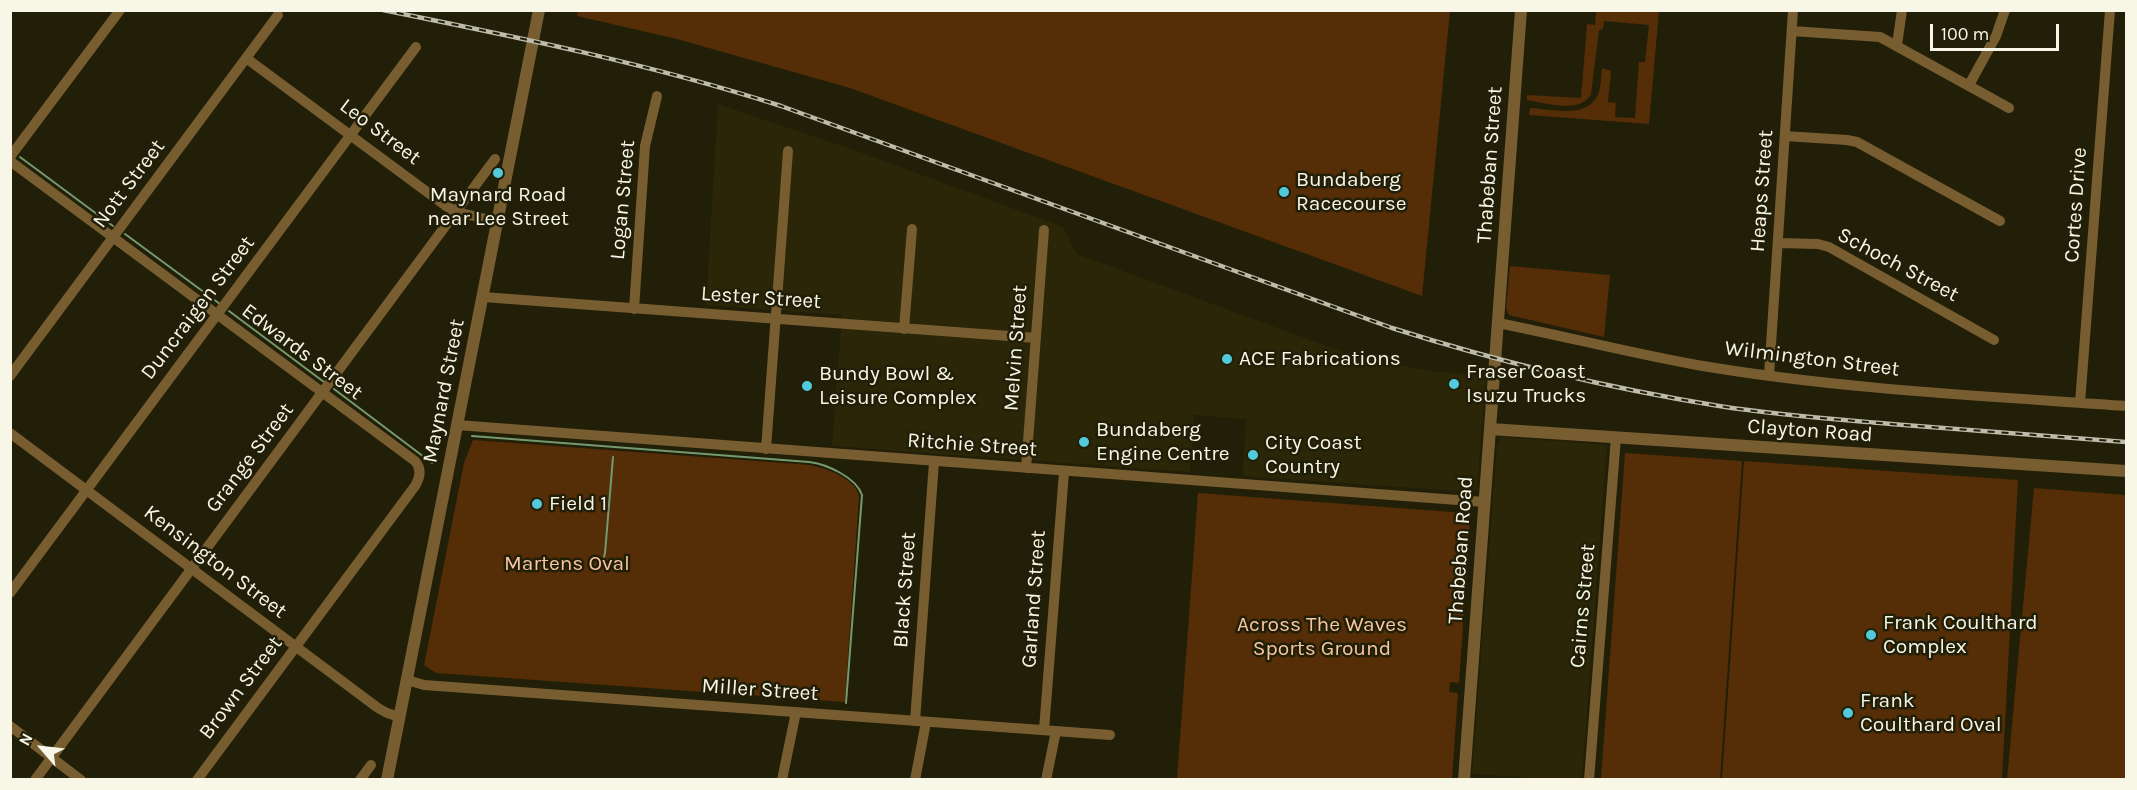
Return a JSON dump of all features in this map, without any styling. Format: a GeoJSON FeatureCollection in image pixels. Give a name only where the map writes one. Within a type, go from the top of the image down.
{"type":"FeatureCollection","features":[{"type":"Feature","properties":{"kind":"street"},"geometry":{"type":"LineString","coordinates":[[10,157],[120,10]]}},
{"type":"Feature","properties":{"kind":"street","name":"Maynard Street"},"geometry":{"type":"LineString","coordinates":[[387,780],[539,10]]}},
{"type":"Feature","properties":{"kind":"street","name":"Thabeban Street"},"geometry":{"type":"LineString","coordinates":[[1497,323],[1521,10]]}},
{"type":"Feature","properties":{"kind":"street","name":"Heaps Street"},"geometry":{"type":"LineString","coordinates":[[1768,375],[1793,10]]}},
{"type":"Feature","properties":{"kind":"street"},"geometry":{"type":"LineString","coordinates":[[1897,45],[1902,10]]}},
{"type":"Feature","properties":{"kind":"street"},"geometry":{"type":"LineString","coordinates":[[1969,85],[1996,36],[2005,10]]}},
{"type":"Feature","properties":{"kind":"street","name":"Cortes Drive"},"geometry":{"type":"LineString","coordinates":[[2080,403],[2110,10]]}},
{"type":"Feature","properties":{"kind":"street","name":"Nott Street"},"geometry":{"type":"LineString","coordinates":[[10,376],[278,15]]}},
{"type":"Feature","properties":{"kind":"street"},"geometry":{"type":"LineString","coordinates":[[1792,32],[1880,37],[2009,108]]}},
{"type":"Feature","properties":{"kind":"street","name":"Duncraigen Street"},"geometry":{"type":"LineString","coordinates":[[10,593],[416,47]]}},
{"type":"Feature","properties":{"kind":"street","name":"Leo Street"},"geometry":{"type":"LineString","coordinates":[[246,58],[446,206],[457,212],[498,222]]}},
{"type":"Feature","properties":{"kind":"street","name":"Logan Street"},"geometry":{"type":"LineString","coordinates":[[634,309],[645,146],[657,96]]}},
{"type":"Feature","properties":{"kind":"street"},"geometry":{"type":"LineString","coordinates":[[1785,136],[1857,142],[2000,221]]}},
{"type":"Feature","properties":{"kind":"street"},"geometry":{"type":"LineString","coordinates":[[766,449],[788,151]]}},
{"type":"Feature","properties":{"kind":"street","name":"Grange Street"},"geometry":{"type":"LineString","coordinates":[[35,780],[495,159]]}},
{"type":"Feature","properties":{"kind":"street","name":"Edwards Street"},"geometry":{"type":"LineString","coordinates":[[10,162],[415,461],[420,473]]}},
{"type":"Feature","properties":{"kind":"street"},"geometry":{"type":"LineString","coordinates":[[904,329],[912,229]]}},
{"type":"Feature","properties":{"kind":"street","name":"Melvin Street"},"geometry":{"type":"LineString","coordinates":[[1026,468],[1044,230]]}},
{"type":"Feature","properties":{"kind":"street","name":"Schoch Street"},"geometry":{"type":"LineString","coordinates":[[1778,243],[1818,244],[1829,248],[1994,340]]}},
{"type":"Feature","properties":{"kind":"street","name":"Lester Street"},"geometry":{"type":"LineString","coordinates":[[483,297],[1036,338]]}},
{"type":"Feature","properties":{"kind":"street","name":"Wilmington Street"},"geometry":{"type":"LineString","coordinates":[[1497,323],[1697,365],[1768,375],[1907,389],[2127,406]]}},
{"type":"Feature","properties":{"kind":"street","name":"Thabeban Road"},"geometry":{"type":"LineString","coordinates":[[1464,780],[1497,323]]}},
{"type":"Feature","properties":{"kind":"street","name":"Ritchie Street"},"geometry":{"type":"LineString","coordinates":[[457,425],[1484,502]]}},
{"type":"Feature","properties":{"kind":"street","name":"Clayton Road"},"geometry":{"type":"LineString","coordinates":[[1490,429],[2127,471]]}},
{"type":"Feature","properties":{"kind":"street","name":"Kensington Street"},"geometry":{"type":"LineString","coordinates":[[10,433],[378,708],[400,717]]}},
{"type":"Feature","properties":{"kind":"street","name":"Cairns Street"},"geometry":{"type":"LineString","coordinates":[[1589,780],[1616,437]]}},
{"type":"Feature","properties":{"kind":"street","name":"Black Street"},"geometry":{"type":"LineString","coordinates":[[915,780],[921,721],[934,462]]}},
{"type":"Feature","properties":{"kind":"street","name":"Garland Street"},"geometry":{"type":"LineString","coordinates":[[1044,730],[1064,472]]}},
{"type":"Feature","properties":{"kind":"street","name":"Brown Street"},"geometry":{"type":"LineString","coordinates":[[197,780],[415,486],[420,473]]}},
{"type":"Feature","properties":{"kind":"street","name":"Miller Street"},"geometry":{"type":"LineString","coordinates":[[407,680],[424,685],[1110,735]]}},
{"type":"Feature","properties":{"kind":"street"},"geometry":{"type":"LineString","coordinates":[[782,780],[796,712]]}},
{"type":"Feature","properties":{"kind":"street"},"geometry":{"type":"LineString","coordinates":[[10,726],[81,780]]}},
{"type":"Feature","properties":{"kind":"street"},"geometry":{"type":"LineString","coordinates":[[1046,780],[1056,731]]}},
{"type":"Feature","properties":{"kind":"street"},"geometry":{"type":"LineString","coordinates":[[360,780],[371,765]]}},
{"type":"Feature","properties":{"kind":"shaded area"},"geometry":{"type":"Polygon","coordinates":[[[718,104],[854,150],[1063,227],[1077,254],[1351,355],[1429,371],[1486,376],[1477,489],[1472,492],[1243,476],[1246,419],[1194,415],[1190,472],[832,446],[842,315],[706,305],[718,104]]]}},
{"type":"Feature","properties":{"kind":"shaded area"},"geometry":{"type":"Polygon","coordinates":[[[1503,437],[1607,445],[1582,777],[1579,779],[1472,774],[1497,445],[1503,437]]]}},
{"type":"Feature","properties":{"kind":"green space","name":"Bundaberg Racecourse"},"geometry":{"type":"Polygon","coordinates":[[[578,11],[1450,11],[1422,296],[850,88],[677,39],[577,16],[578,11]]]}},
{"type":"Feature","properties":{"kind":"green space"},"geometry":{"type":"Polygon","coordinates":[[[1596,11],[1659,11],[1649,124],[1529,115],[1530,108],[1569,111],[1587,106],[1594,101],[1599,92],[1602,68],[1611,71],[1608,102],[1616,103],[1615,117],[1635,118],[1639,62],[1645,62],[1649,25],[1604,21],[1603,29],[1599,30],[1591,94],[1586,100],[1579,104],[1562,106],[1527,100],[1527,95],[1581,98],[1587,24],[1595,25],[1596,11]]]}},
{"type":"Feature","properties":{"kind":"green space"},"geometry":{"type":"Polygon","coordinates":[[[1510,266],[1610,275],[1604,337],[1509,315],[1506,308],[1510,266]]]}},
{"type":"Feature","properties":{"kind":"green space","name":"Martens Oval"},"geometry":{"type":"Polygon","coordinates":[[[473,440],[810,465],[832,472],[852,484],[859,496],[845,702],[436,673],[424,665],[464,463],[473,440]]]}},
{"type":"Feature","properties":{"kind":"green space"},"geometry":{"type":"Polygon","coordinates":[[[1625,453],[1742,461],[1720,779],[1601,779],[1625,453]]]}},
{"type":"Feature","properties":{"kind":"green space","name":"Frank Coulthard Complex"},"geometry":{"type":"Polygon","coordinates":[[[1744,461],[2018,480],[2002,779],[1722,779],[1744,461]]]}},
{"type":"Feature","properties":{"kind":"green space"},"geometry":{"type":"Polygon","coordinates":[[[2034,488],[2126,495],[2126,779],[2007,779],[2034,488]]]}},
{"type":"Feature","properties":{"kind":"green space","name":"Across The Waves Sports Ground"},"geometry":{"type":"Polygon","coordinates":[[[1198,493],[1465,513],[1470,523],[1459,683],[1450,682],[1449,692],[1458,693],[1452,779],[1177,779],[1198,493]]]}},
{"type":"Feature","properties":{"kind":"waterway"},"geometry":{"type":"LineString","coordinates":[[20,157],[113,226]]}},
{"type":"Feature","properties":{"kind":"waterway"},"geometry":{"type":"LineString","coordinates":[[125,234],[220,304]]}},
{"type":"Feature","properties":{"kind":"waterway"},"geometry":{"type":"LineString","coordinates":[[229,311],[324,382]]}},
{"type":"Feature","properties":{"kind":"waterway"},"geometry":{"type":"LineString","coordinates":[[334,389],[432,463],[434,461]]}},
{"type":"Feature","properties":{"kind":"waterway"},"geometry":{"type":"LineString","coordinates":[[472,436],[809,462],[840,472],[859,488],[862,495],[846,703]]}},
{"type":"Feature","properties":{"kind":"waterway"},"geometry":{"type":"LineString","coordinates":[[603,561],[613,457]]}},
{"type":"Feature","properties":{"kind":"railway"},"geometry":{"type":"LineString","coordinates":[[383,10],[633,64],[781,106],[1392,328],[1554,373],[1677,399],[1762,412],[2126,442]]}},
{"type":"Feature","properties":{"kind":"place","name":"Maynard Road near Lee Street"},"geometry":{"type":"Point","coordinates":[498,173]}},
{"type":"Feature","properties":{"kind":"place","name":"Bundaberg Racecourse"},"geometry":{"type":"Point","coordinates":[1284,192]}},
{"type":"Feature","properties":{"kind":"place","name":"ACE Fabrications"},"geometry":{"type":"Point","coordinates":[1227,359]}},
{"type":"Feature","properties":{"kind":"place","name":"Fraser Coast Isuzu Trucks"},"geometry":{"type":"Point","coordinates":[1454,384]}},
{"type":"Feature","properties":{"kind":"place","name":"Bundy Bowl & Leisure Complex"},"geometry":{"type":"Point","coordinates":[807,386]}},
{"type":"Feature","properties":{"kind":"place","name":"Bundaberg Engine Centre"},"geometry":{"type":"Point","coordinates":[1084,442]}},
{"type":"Feature","properties":{"kind":"place","name":"City Coast Country"},"geometry":{"type":"Point","coordinates":[1253,455]}},
{"type":"Feature","properties":{"kind":"place","name":"Field 1"},"geometry":{"type":"Point","coordinates":[537,504]}},
{"type":"Feature","properties":{"kind":"place","name":"Frank Coulthard Complex"},"geometry":{"type":"Point","coordinates":[1871,635]}},
{"type":"Feature","properties":{"kind":"place","name":"Frank Coulthard Oval"},"geometry":{"type":"Point","coordinates":[1848,713]}}]}
